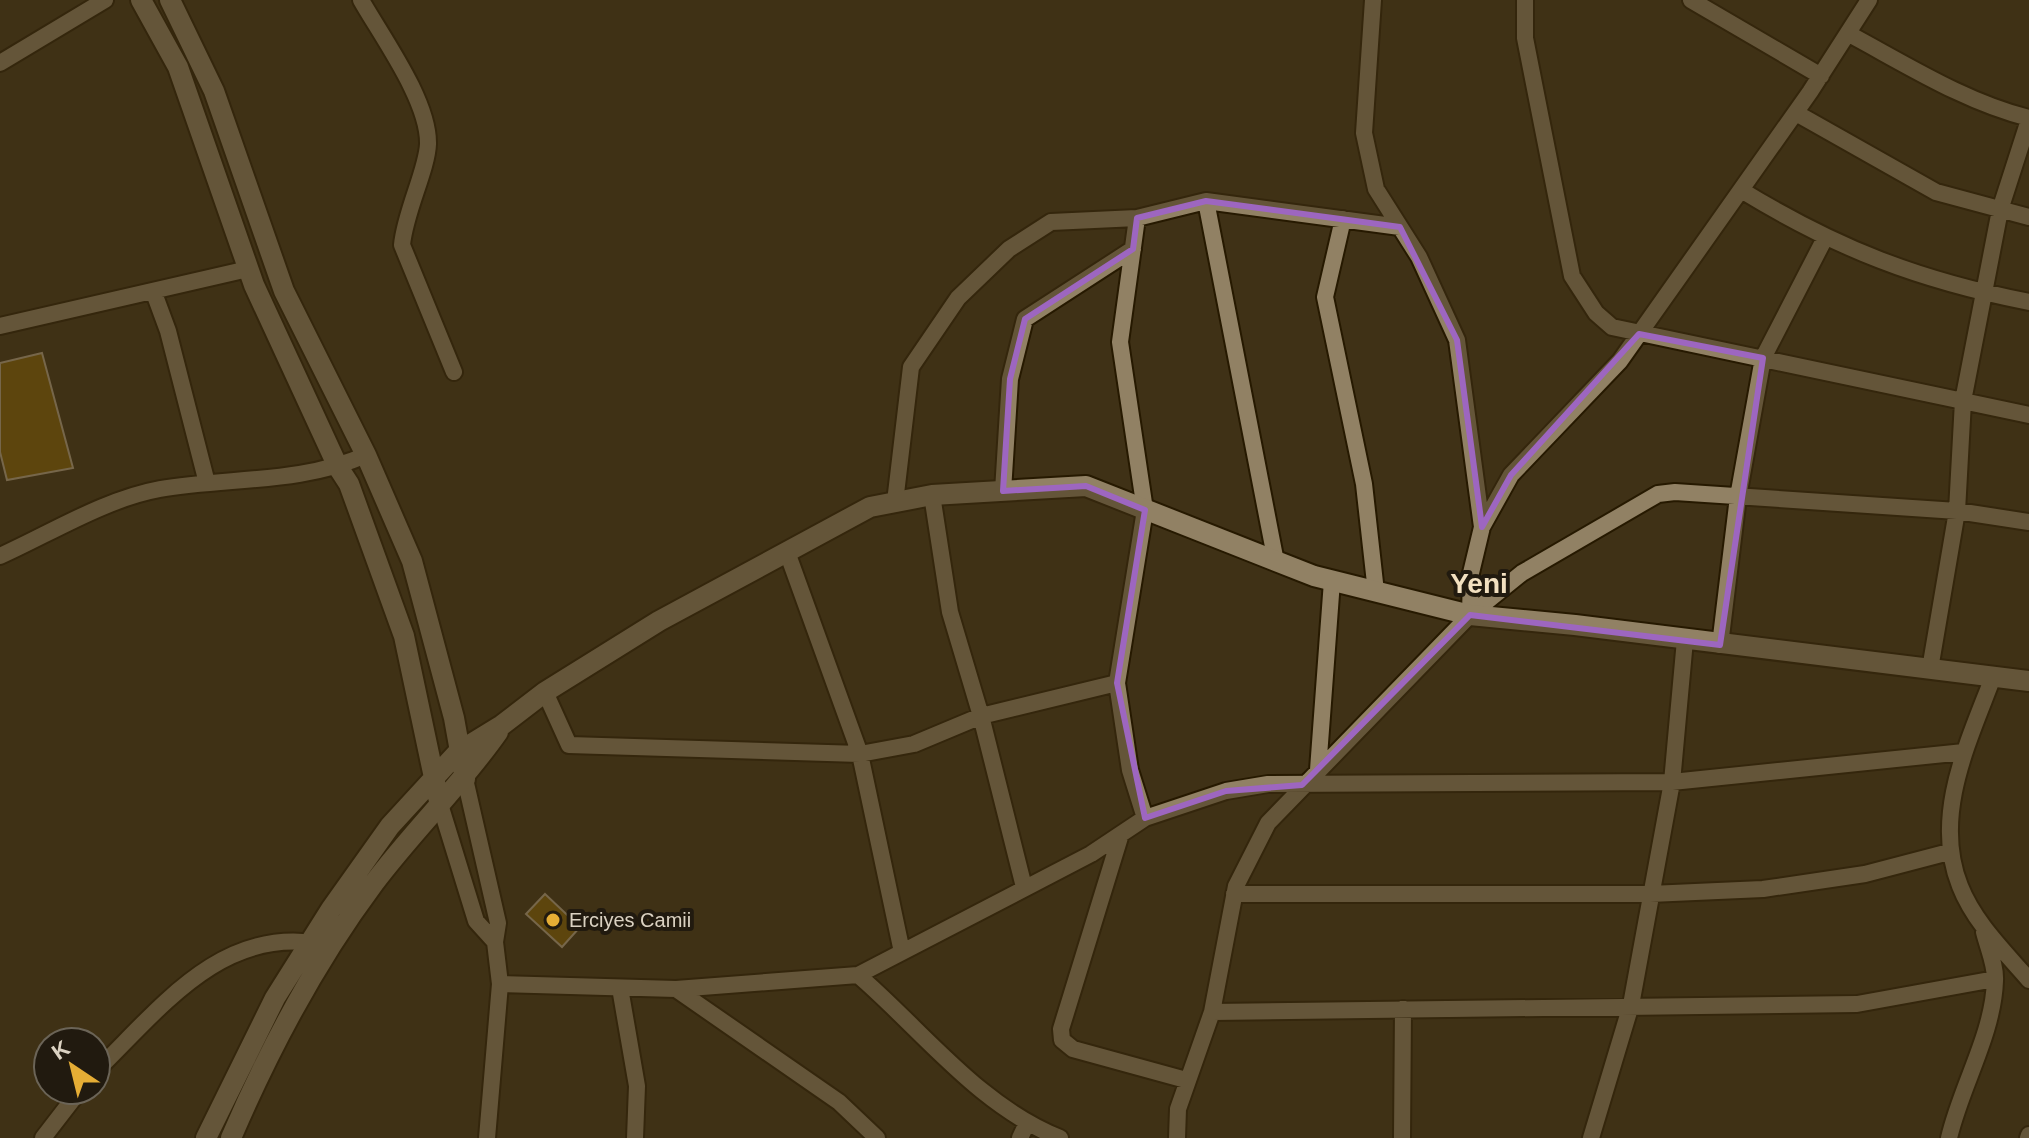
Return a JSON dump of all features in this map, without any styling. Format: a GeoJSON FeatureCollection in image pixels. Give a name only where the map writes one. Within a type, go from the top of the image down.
{"type":"FeatureCollection","features":[{"type":"Feature","properties":{"kind":"street"},"geometry":{"type":"LineString","coordinates":[[0,63],[105,0]]}},
{"type":"Feature","properties":{"kind":"street"},"geometry":{"type":"LineString","coordinates":[[141,0],[178,67],[248,269],[338,467],[349,484],[404,636],[432,778],[476,921],[495,942]]}},
{"type":"Feature","properties":{"kind":"street"},"geometry":{"type":"LineString","coordinates":[[170,0],[214,91],[284,291],[366,455],[412,561],[454,718],[458,752],[498,923],[495,942],[500,984],[487,1138]]}},
{"type":"Feature","properties":{"kind":"street"},"geometry":{"type":"LineString","coordinates":[[361,0],[419,104],[428,144],[404,225],[402,245],[454,372]]}},
{"type":"Feature","properties":{"kind":"street"},"geometry":{"type":"LineString","coordinates":[[1373,0],[1364,133],[1376,189],[1419,257],[1457,340],[1482,527]]}},
{"type":"Feature","properties":{"kind":"street"},"geometry":{"type":"LineString","coordinates":[[1525,0],[1525,38],[1572,276],[1596,313],[1612,327],[2029,415]]}},
{"type":"Feature","properties":{"kind":"street"},"geometry":{"type":"LineString","coordinates":[[1691,0],[1821,76]]}},
{"type":"Feature","properties":{"kind":"street"},"geometry":{"type":"LineString","coordinates":[[1470,615],[1471,573],[1482,527],[1511,475],[1620,361],[1796,113],[1869,0]]}},
{"type":"Feature","properties":{"kind":"street"},"geometry":{"type":"LineString","coordinates":[[1849,34],[1990,106],[2029,119],[2000,210],[1963,401],[1957,511],[1930,669]]}},
{"type":"Feature","properties":{"kind":"street"},"geometry":{"type":"LineString","coordinates":[[1796,113],[1936,192],[2029,217]]}},
{"type":"Feature","properties":{"kind":"street"},"geometry":{"type":"LineString","coordinates":[[1741,190],[1825,238],[1877,262],[1984,293],[2029,302]]}},
{"type":"Feature","properties":{"kind":"street"},"geometry":{"type":"LineString","coordinates":[[895,502],[911,367],[958,298],[1009,249],[1051,222],[1137,218],[1206,201],[1400,227]]}},
{"type":"Feature","properties":{"kind":"street"},"geometry":{"type":"LineString","coordinates":[[1206,201],[1276,562]]}},
{"type":"Feature","properties":{"kind":"street"},"geometry":{"type":"LineString","coordinates":[[1137,218],[1120,342],[1145,510],[1117,683],[1130,770],[1145,818]]}},
{"type":"Feature","properties":{"kind":"street"},"geometry":{"type":"LineString","coordinates":[[1343,219],[1325,297],[1364,484],[1376,592]]}},
{"type":"Feature","properties":{"kind":"street"},"geometry":{"type":"LineString","coordinates":[[1720,645],[1738,497],[1763,358],[1825,238]]}},
{"type":"Feature","properties":{"kind":"street"},"geometry":{"type":"LineString","coordinates":[[1003,491],[1010,379],[1025,319],[1133,249]]}},
{"type":"Feature","properties":{"kind":"street"},"geometry":{"type":"LineString","coordinates":[[0,326],[248,269]]}},
{"type":"Feature","properties":{"kind":"street"},"geometry":{"type":"LineString","coordinates":[[154,293],[168,331],[207,483]]}},
{"type":"Feature","properties":{"kind":"street"},"geometry":{"type":"LineString","coordinates":[[0,556],[110,506],[157,490],[288,477],[338,467],[366,455]]}},
{"type":"Feature","properties":{"kind":"street"},"geometry":{"type":"LineString","coordinates":[[231,1138],[320,944],[390,826],[458,752],[502,725],[545,692],[659,621],[870,507],[932,495],[1086,486],[1276,562],[1332,581],[1470,615],[2029,681]]}},
{"type":"Feature","properties":{"kind":"street"},"geometry":{"type":"LineString","coordinates":[[1177,1138],[1178,1109],[1212,1012],[1234,894],[1268,823],[1302,785],[1399,692],[1470,615],[1522,573],[1658,494],[1675,492],[1957,511],[2029,522]]}},
{"type":"Feature","properties":{"kind":"street"},"geometry":{"type":"LineString","coordinates":[[932,495],[950,612],[981,716],[1024,887]]}},
{"type":"Feature","properties":{"kind":"street"},"geometry":{"type":"LineString","coordinates":[[787,552],[860,754],[902,952]]}},
{"type":"Feature","properties":{"kind":"street"},"geometry":{"type":"LineString","coordinates":[[1318,770],[1332,581]]}},
{"type":"Feature","properties":{"kind":"street"},"geometry":{"type":"LineString","coordinates":[[1591,1138],[1631,1005],[1672,782],[1685,640]]}},
{"type":"Feature","properties":{"kind":"street"},"geometry":{"type":"LineString","coordinates":[[1993,677],[1964,752],[1950,807],[1949,852],[1960,888],[1983,927],[2029,980]]}},
{"type":"Feature","properties":{"kind":"street"},"geometry":{"type":"LineString","coordinates":[[545,692],[569,745],[860,754],[914,744],[981,716],[1117,683]]}},
{"type":"Feature","properties":{"kind":"street"},"geometry":{"type":"LineString","coordinates":[[206,1138],[275,998],[439,801],[465,779],[502,725]]}},
{"type":"Feature","properties":{"kind":"street"},"geometry":{"type":"LineString","coordinates":[[500,984],[676,989],[858,975],[1091,854],[1145,818],[1226,791],[1268,784],[1672,782],[1964,752]]}},
{"type":"Feature","properties":{"kind":"street"},"geometry":{"type":"LineString","coordinates":[[1121,834],[1061,1029],[1062,1040],[1073,1049],[1186,1080]]}},
{"type":"Feature","properties":{"kind":"street"},"geometry":{"type":"LineString","coordinates":[[1234,894],[1650,894],[1818,883],[1949,852]]}},
{"type":"Feature","properties":{"kind":"street"},"geometry":{"type":"LineString","coordinates":[[1949,1138],[1958,1101],[1985,1033],[1995,979],[1983,927]]}},
{"type":"Feature","properties":{"kind":"street"},"geometry":{"type":"LineString","coordinates":[[112,1056],[189,981],[219,960],[280,939],[320,944]]}},
{"type":"Feature","properties":{"kind":"street"},"geometry":{"type":"LineString","coordinates":[[858,975],[1023,1130],[1060,1138]]}},
{"type":"Feature","properties":{"kind":"street"},"geometry":{"type":"LineString","coordinates":[[1212,1012],[1857,1004],[1995,979]]}},
{"type":"Feature","properties":{"kind":"street"},"geometry":{"type":"LineString","coordinates":[[620,988],[637,1086],[635,1138]]}},
{"type":"Feature","properties":{"kind":"street"},"geometry":{"type":"LineString","coordinates":[[676,989],[839,1102],[877,1138]]}},
{"type":"Feature","properties":{"kind":"street"},"geometry":{"type":"LineString","coordinates":[[1402,1138],[1403,1009]]}},
{"type":"Feature","properties":{"kind":"street"},"geometry":{"type":"LineString","coordinates":[[43,1138],[68,1106]]}},
{"type":"Feature","properties":{"kind":"highlighted area"},"geometry":{"type":"Polygon","coordinates":[[[1206,201],[1400,227],[1457,340],[1482,527],[1511,475],[1639,334],[1763,358],[1720,645],[1470,615],[1302,785],[1226,791],[1145,818],[1117,683],[1145,510],[1086,486],[1003,491],[1010,379],[1025,319],[1133,249],[1137,218],[1206,201]]]}},
{"type":"Feature","properties":{"kind":"building"},"geometry":{"type":"Polygon","coordinates":[[[42,353],[73,468],[7,480],[0,452],[0,363],[42,353]]]}},
{"type":"Feature","properties":{"kind":"building","name":"Erciyes Camii"},"geometry":{"type":"Polygon","coordinates":[[[545,894],[580,927],[562,947],[526,914],[545,894]]]}},
{"type":"Feature","properties":{"kind":"place","name":"Erciyes Camii"},"geometry":{"type":"Point","coordinates":[553,920]}},
{"type":"Feature","properties":{"kind":"district","name":"Yeni"},"geometry":{"type":"Point","coordinates":[1479,583]}}]}
